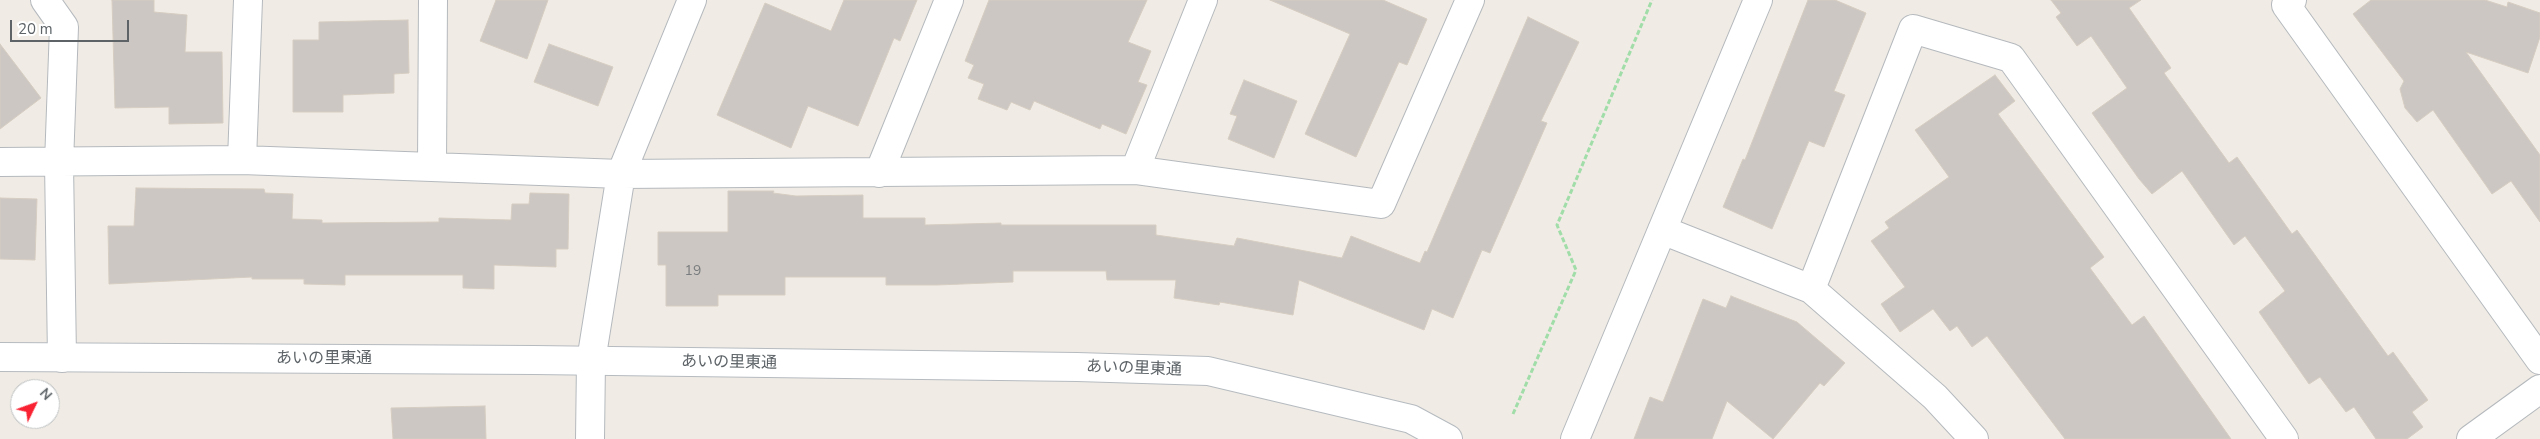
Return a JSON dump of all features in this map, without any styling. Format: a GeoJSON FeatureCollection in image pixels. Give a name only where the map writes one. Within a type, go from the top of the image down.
{"type":"FeatureCollection","features":[{"type":"Feature","properties":{"kind":"street"},"geometry":{"type":"LineString","coordinates":[[45,0],[64,28],[59,163],[62,358]]}},
{"type":"Feature","properties":{"kind":"street"},"geometry":{"type":"LineString","coordinates":[[242,160],[248,0]]}},
{"type":"Feature","properties":{"kind":"street"},"geometry":{"type":"LineString","coordinates":[[432,166],[433,0]]}},
{"type":"Feature","properties":{"kind":"street"},"geometry":{"type":"LineString","coordinates":[[590,439],[591,361],[621,174],[692,0]]}},
{"type":"Feature","properties":{"kind":"street"},"geometry":{"type":"LineString","coordinates":[[879,173],[949,0]]}},
{"type":"Feature","properties":{"kind":"street"},"geometry":{"type":"LineString","coordinates":[[1135,170],[1203,0]]}},
{"type":"Feature","properties":{"kind":"street"},"geometry":{"type":"LineString","coordinates":[[0,162],[242,160],[621,174],[1135,170],[1381,204],[1470,0]]}},
{"type":"Feature","properties":{"kind":"street"},"geometry":{"type":"LineString","coordinates":[[1575,439],[1758,0]]}},
{"type":"Feature","properties":{"kind":"street"},"geometry":{"type":"LineString","coordinates":[[2287,2],[2540,360]]}},
{"type":"Feature","properties":{"kind":"street"},"geometry":{"type":"LineString","coordinates":[[1812,289],[1912,29],[2011,58],[2284,439]]}},
{"type":"Feature","properties":{"kind":"street"},"geometry":{"type":"LineString","coordinates":[[1662,230],[1812,289],[1935,396],[1974,439]]}},
{"type":"Feature","properties":{"kind":"street","name":"あいの里東通"},"geometry":{"type":"LineString","coordinates":[[0,357],[591,361],[1077,367],[1208,371],[1411,419],[1448,439]]}},
{"type":"Feature","properties":{"kind":"street"},"geometry":{"type":"LineString","coordinates":[[2471,439],[2540,389]]}},
{"type":"Feature","properties":{"kind":"path"},"geometry":{"type":"LineString","coordinates":[[1513,414],[1576,270],[1557,225],[1652,0]]}},
{"type":"Feature","properties":{"kind":"building"},"geometry":{"type":"Polygon","coordinates":[[[112,0],[154,0],[154,12],[187,15],[185,52],[222,52],[223,123],[169,124],[169,107],[115,108],[112,0]]]}},
{"type":"Feature","properties":{"kind":"building"},"geometry":{"type":"Polygon","coordinates":[[[496,0],[548,0],[527,59],[480,41],[496,0]]]}},
{"type":"Feature","properties":{"kind":"building"},"geometry":{"type":"Polygon","coordinates":[[[844,0],[917,0],[900,41],[894,38],[858,126],[808,106],[791,148],[717,115],[765,3],[831,31],[844,0]]]}},
{"type":"Feature","properties":{"kind":"building"},"geometry":{"type":"Polygon","coordinates":[[[989,0],[1147,0],[1128,42],[1151,51],[1138,82],[1147,85],[1126,134],[1102,124],[1100,129],[1034,101],[1030,110],[1011,102],[1007,110],[978,99],[984,84],[968,78],[974,65],[965,61],[989,0]]]}},
{"type":"Feature","properties":{"kind":"building"},"geometry":{"type":"Polygon","coordinates":[[[1270,0],[1383,0],[1427,19],[1407,65],[1399,62],[1356,157],[1305,134],[1350,34],[1270,0]]]}},
{"type":"Feature","properties":{"kind":"building"},"geometry":{"type":"Polygon","coordinates":[[[1808,0],[1835,0],[1866,13],[1834,91],[1845,95],[1824,147],[1809,141],[1772,229],[1723,207],[1743,159],[1745,160],[1808,0]]]}},
{"type":"Feature","properties":{"kind":"building"},"geometry":{"type":"Polygon","coordinates":[[[2051,0],[2141,0],[2129,8],[2171,68],[2164,73],[2229,163],[2237,157],[2292,234],[2297,230],[2388,356],[2393,352],[2428,400],[2412,412],[2423,427],[2407,439],[2376,439],[2354,407],[2346,412],[2320,377],[2309,384],[2259,312],[2285,291],[2245,236],[2234,245],[2182,171],[2152,194],[2139,179],[2092,113],[2127,88],[2091,36],[2077,46],[2056,17],[2061,13],[2051,0]]]}},
{"type":"Feature","properties":{"kind":"building"},"geometry":{"type":"Polygon","coordinates":[[[2371,0],[2485,0],[2507,7],[2508,2],[2540,13],[2540,37],[2528,73],[2466,52],[2540,155],[2540,222],[2511,181],[2492,194],[2433,110],[2417,122],[2405,108],[2400,89],[2404,81],[2353,14],[2371,0]]]}},
{"type":"Feature","properties":{"kind":"building"},"geometry":{"type":"Polygon","coordinates":[[[1528,17],[1579,42],[1541,121],[1547,123],[1490,253],[1482,250],[1453,318],[1432,309],[1424,330],[1299,280],[1293,315],[1220,302],[1219,305],[1174,298],[1176,280],[1107,280],[1106,271],[1013,271],[1013,282],[937,285],[886,285],[886,277],[785,277],[785,295],[718,295],[718,306],[666,306],[666,265],[658,265],[658,232],[728,232],[728,191],[774,191],[773,193],[796,196],[863,195],[863,218],[925,218],[925,225],[1001,223],[1001,225],[1156,225],[1156,235],[1234,246],[1237,238],[1342,258],[1351,236],[1420,263],[1425,251],[1427,252],[1528,17]]]}},
{"type":"Feature","properties":{"kind":"building"},"geometry":{"type":"Polygon","coordinates":[[[408,20],[409,73],[394,74],[394,93],[343,95],[343,112],[293,112],[293,40],[319,40],[319,22],[408,20]]]}},
{"type":"Feature","properties":{"kind":"building"},"geometry":{"type":"Polygon","coordinates":[[[0,44],[41,98],[0,129],[0,44]]]}},
{"type":"Feature","properties":{"kind":"building"},"geometry":{"type":"Polygon","coordinates":[[[549,44],[613,67],[598,106],[534,82],[549,44]]]}},
{"type":"Feature","properties":{"kind":"building"},"geometry":{"type":"Polygon","coordinates":[[[1995,75],[2015,101],[1998,114],[2104,257],[2090,268],[2132,325],[2144,316],[2231,439],[2065,439],[1987,336],[1972,347],[1957,326],[1950,331],[1933,309],[1900,332],[1881,304],[1905,287],[1871,241],[1889,228],[1885,222],[1949,177],[1915,130],[1995,75]]]}},
{"type":"Feature","properties":{"kind":"building"},"geometry":{"type":"Polygon","coordinates":[[[1244,80],[1297,101],[1274,158],[1228,139],[1237,116],[1230,114],[1244,80]]]}},
{"type":"Feature","properties":{"kind":"building"},"geometry":{"type":"Polygon","coordinates":[[[136,188],[264,189],[265,193],[293,194],[292,219],[322,220],[322,223],[439,222],[439,218],[511,220],[512,204],[529,204],[530,193],[569,194],[568,249],[556,249],[556,267],[494,265],[494,289],[463,288],[463,275],[345,275],[345,285],[304,284],[304,279],[252,279],[252,277],[109,284],[108,226],[134,226],[136,188]]]}},
{"type":"Feature","properties":{"kind":"building"},"geometry":{"type":"Polygon","coordinates":[[[0,198],[37,199],[35,260],[0,259],[0,198]]]}},
{"type":"Feature","properties":{"kind":"building"},"geometry":{"type":"Polygon","coordinates":[[[1731,296],[1797,322],[1845,363],[1824,386],[1820,383],[1773,439],[1727,401],[1712,439],[1634,439],[1650,397],[1663,402],[1703,299],[1726,308],[1731,296]]]}},
{"type":"Feature","properties":{"kind":"building"},"geometry":{"type":"Polygon","coordinates":[[[485,406],[486,439],[393,439],[391,408],[485,406]]]}}]}
